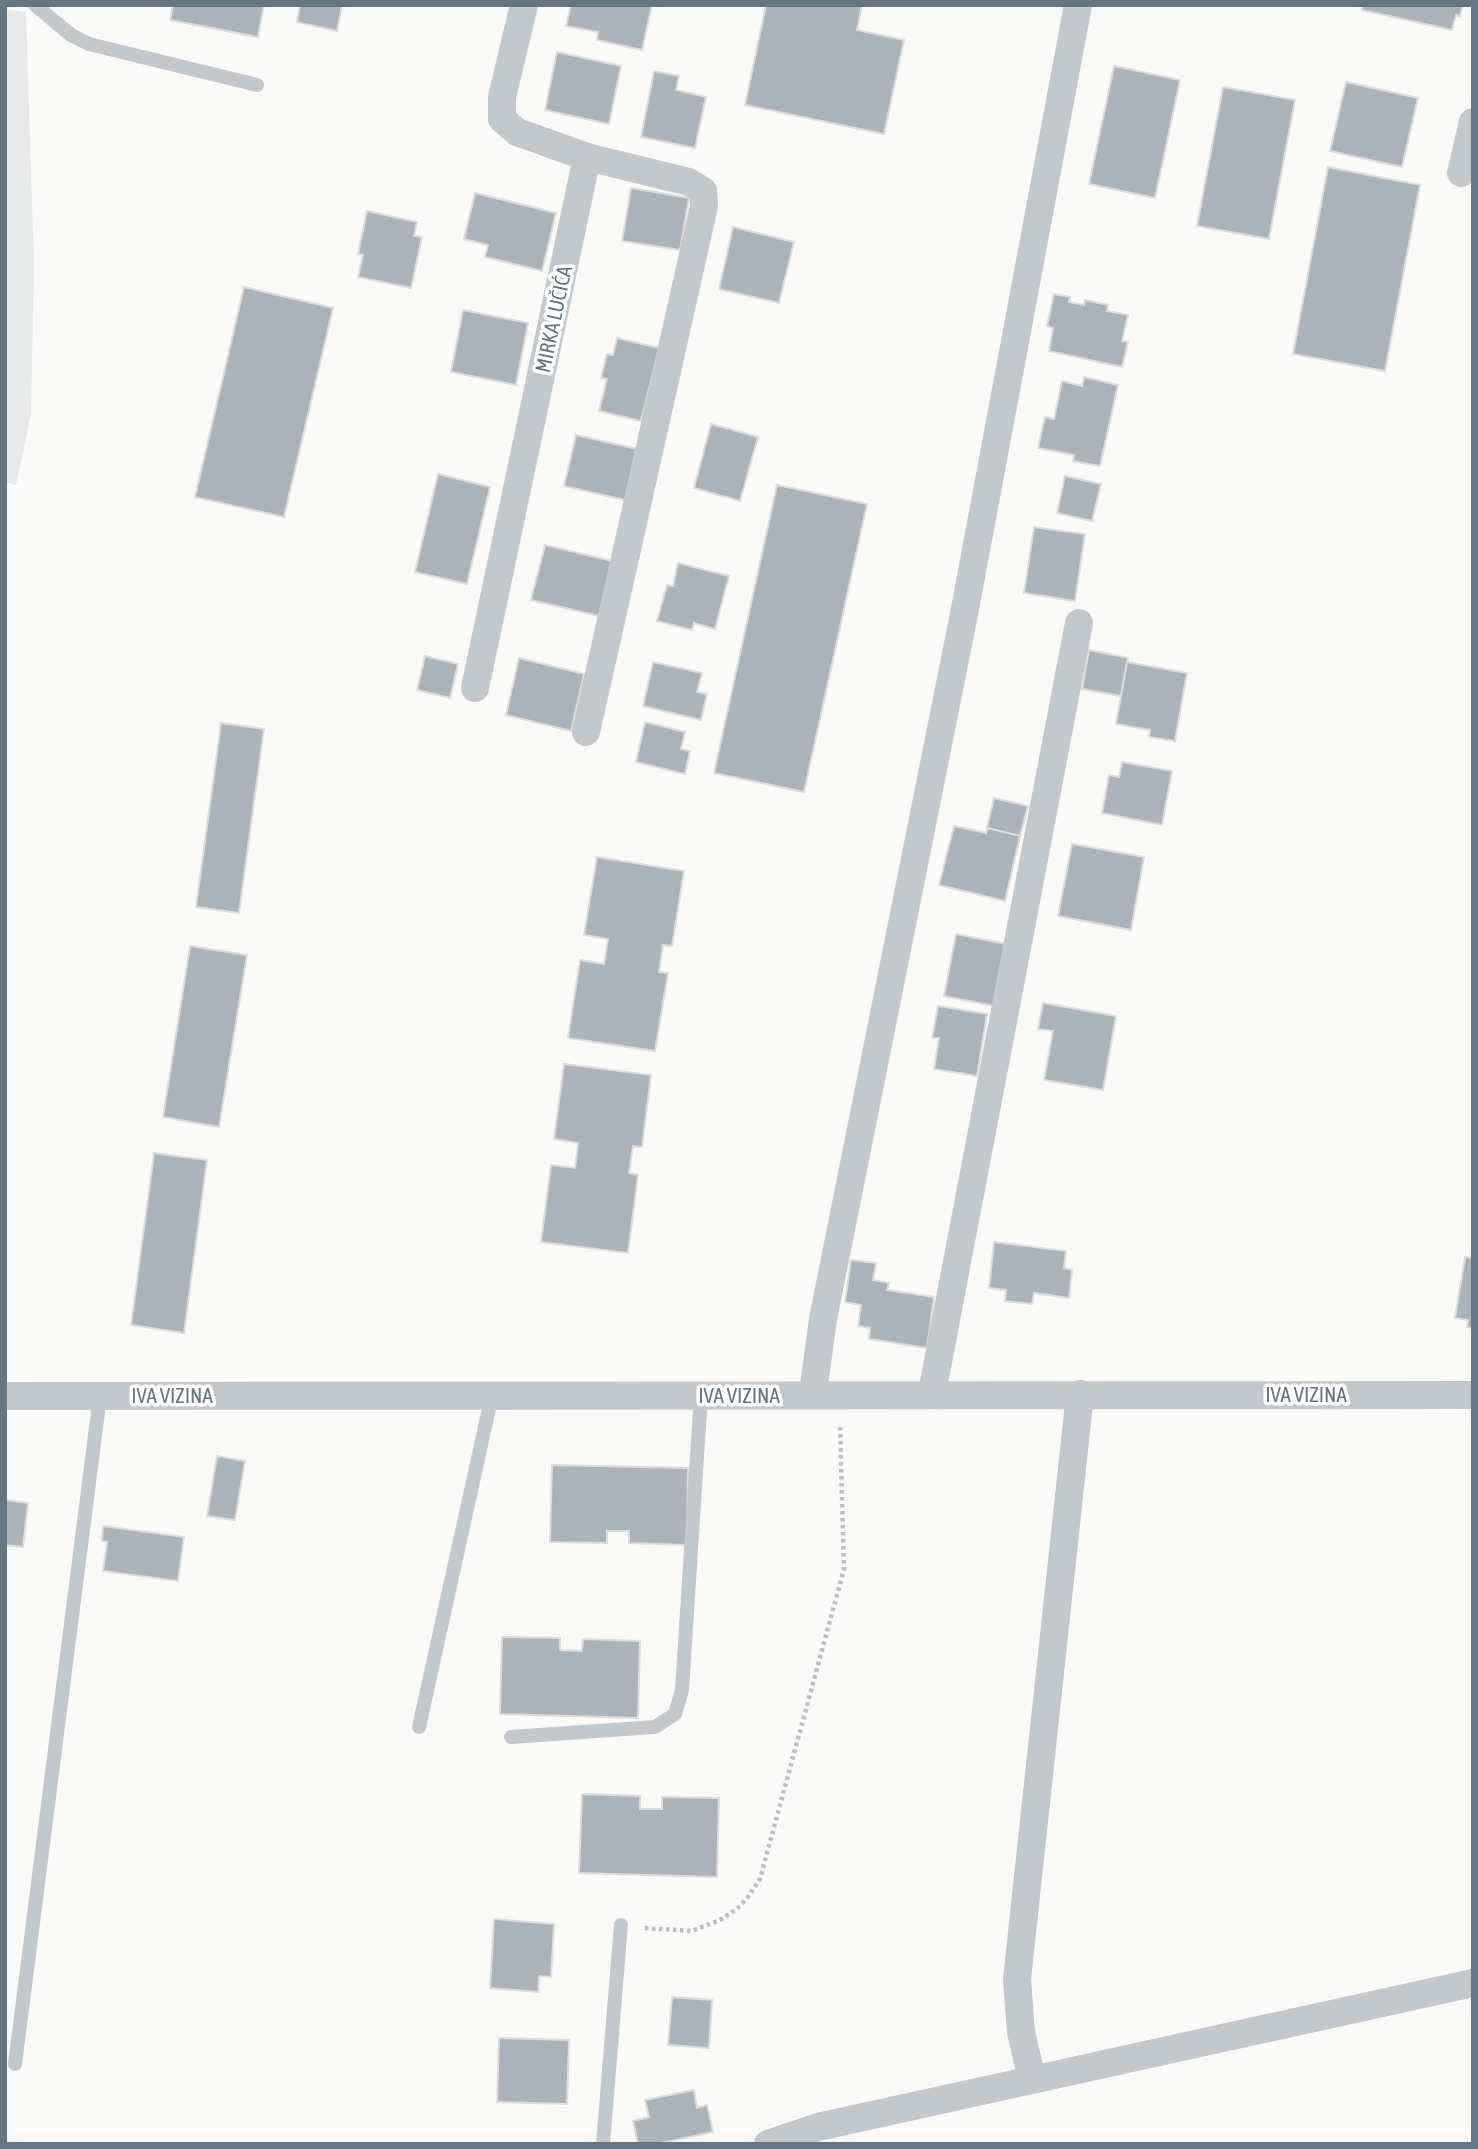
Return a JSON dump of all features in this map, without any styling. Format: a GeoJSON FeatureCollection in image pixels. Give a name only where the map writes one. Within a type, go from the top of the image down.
{"type":"FeatureCollection","features":[{"type":"Feature","properties":{"kind":"street"},"geometry":{"type":"LineString","coordinates":[[524,5],[502,97],[502,120],[517,132],[587,157],[689,182],[703,191],[704,205],[586,732]]}},
{"type":"Feature","properties":{"kind":"street"},"geometry":{"type":"LineString","coordinates":[[826,1393],[823,1319],[962,623],[1078,5]]}},
{"type":"Feature","properties":{"kind":"street"},"geometry":{"type":"LineString","coordinates":[[1461,173],[1473,122]]}},
{"type":"Feature","properties":{"kind":"street","name":"MIRKA LUČIĆA"},"geometry":{"type":"LineString","coordinates":[[475,688],[587,157]]}},
{"type":"Feature","properties":{"kind":"street"},"geometry":{"type":"LineString","coordinates":[[932,1393],[1079,623]]}},
{"type":"Feature","properties":{"kind":"street","name":"IVA VIZINA"},"geometry":{"type":"LineString","coordinates":[[5,1396],[826,1393],[1473,1395]]}},
{"type":"Feature","properties":{"kind":"street"},"geometry":{"type":"LineString","coordinates":[[1031,2080],[1021,2032],[1017,1979],[1080,1394]]}},
{"type":"Feature","properties":{"kind":"street"},"geometry":{"type":"LineString","coordinates":[[768,2144],[818,2127],[1473,1983]]}},
{"type":"Feature","properties":{"kind":"lane"},"geometry":{"type":"LineString","coordinates":[[35,5],[71,35],[89,44],[257,85]]}},
{"type":"Feature","properties":{"kind":"lane"},"geometry":{"type":"LineString","coordinates":[[511,1737],[655,1727],[675,1714],[682,1690],[701,1394]]}},
{"type":"Feature","properties":{"kind":"lane"},"geometry":{"type":"LineString","coordinates":[[419,1727],[492,1395]]}},
{"type":"Feature","properties":{"kind":"lane"},"geometry":{"type":"LineString","coordinates":[[15,2064],[100,1396]]}},
{"type":"Feature","properties":{"kind":"lane"},"geometry":{"type":"LineString","coordinates":[[603,2144],[621,1925]]}},
{"type":"Feature","properties":{"kind":"path"},"geometry":{"type":"LineString","coordinates":[[621,1925],[692,1931],[720,1920],[737,1909],[760,1879],[844,1569],[826,1393]]}},
{"type":"Feature","properties":{"kind":"shaded area"},"geometry":{"type":"Polygon","coordinates":[[[5,9],[26,12],[34,264],[31,414],[16,485],[5,482],[5,9]]]}},
{"type":"Feature","properties":{"kind":"building"},"geometry":{"type":"Polygon","coordinates":[[[173,5],[264,5],[258,37],[170,20],[173,5]]]}},
{"type":"Feature","properties":{"kind":"building"},"geometry":{"type":"Polygon","coordinates":[[[300,5],[342,5],[337,31],[297,22],[300,5]]]}},
{"type":"Feature","properties":{"kind":"building"},"geometry":{"type":"Polygon","coordinates":[[[571,5],[652,5],[642,50],[597,40],[598,32],[566,26],[571,5]]]}},
{"type":"Feature","properties":{"kind":"building"},"geometry":{"type":"Polygon","coordinates":[[[766,5],[862,5],[857,30],[904,40],[884,134],[745,105],[766,5]]]}},
{"type":"Feature","properties":{"kind":"building"},"geometry":{"type":"Polygon","coordinates":[[[1363,5],[1463,5],[1460,16],[1456,15],[1452,30],[1362,10],[1363,5]]]}},
{"type":"Feature","properties":{"kind":"building"},"geometry":{"type":"Polygon","coordinates":[[[557,52],[621,66],[609,124],[545,110],[557,52]]]}},
{"type":"Feature","properties":{"kind":"building"},"geometry":{"type":"Polygon","coordinates":[[[1114,66],[1180,80],[1155,198],[1089,184],[1114,66]]]}},
{"type":"Feature","properties":{"kind":"building"},"geometry":{"type":"Polygon","coordinates":[[[654,71],[679,76],[676,90],[706,97],[695,148],[641,137],[654,71]]]}},
{"type":"Feature","properties":{"kind":"building"},"geometry":{"type":"Polygon","coordinates":[[[1346,82],[1418,98],[1402,167],[1330,151],[1346,82]]]}},
{"type":"Feature","properties":{"kind":"building"},"geometry":{"type":"Polygon","coordinates":[[[1223,87],[1295,100],[1269,239],[1197,226],[1223,87]]]}},
{"type":"Feature","properties":{"kind":"building"},"geometry":{"type":"Polygon","coordinates":[[[1328,167],[1420,185],[1385,371],[1293,354],[1328,167]]]}},
{"type":"Feature","properties":{"kind":"building"},"geometry":{"type":"Polygon","coordinates":[[[631,188],[689,198],[680,250],[622,241],[631,188]]]}},
{"type":"Feature","properties":{"kind":"building"},"geometry":{"type":"Polygon","coordinates":[[[475,193],[556,213],[542,271],[485,257],[488,245],[464,239],[475,193]]]}},
{"type":"Feature","properties":{"kind":"building"},"geometry":{"type":"Polygon","coordinates":[[[367,211],[417,222],[414,236],[422,237],[411,288],[358,277],[363,255],[358,254],[367,211]]]}},
{"type":"Feature","properties":{"kind":"building"},"geometry":{"type":"Polygon","coordinates":[[[733,227],[794,242],[779,303],[719,289],[733,227]]]}},
{"type":"Feature","properties":{"kind":"building"},"geometry":{"type":"Polygon","coordinates":[[[244,287],[333,308],[284,517],[195,497],[244,287]]]}},
{"type":"Feature","properties":{"kind":"building"},"geometry":{"type":"Polygon","coordinates":[[[1054,294],[1070,297],[1069,302],[1084,305],[1085,300],[1108,305],[1107,311],[1128,315],[1122,341],[1128,342],[1122,367],[1049,351],[1053,328],[1047,326],[1054,294]]]}},
{"type":"Feature","properties":{"kind":"building"},"geometry":{"type":"Polygon","coordinates":[[[463,310],[528,323],[516,385],[451,372],[463,310]]]}},
{"type":"Feature","properties":{"kind":"building"},"geometry":{"type":"Polygon","coordinates":[[[617,338],[659,348],[641,421],[599,411],[607,379],[601,378],[607,354],[613,355],[617,338]]]}},
{"type":"Feature","properties":{"kind":"building"},"geometry":{"type":"Polygon","coordinates":[[[1084,377],[1118,385],[1100,466],[1073,461],[1074,455],[1038,448],[1045,417],[1054,419],[1062,381],[1082,386],[1084,377]]]}},
{"type":"Feature","properties":{"kind":"building"},"geometry":{"type":"Polygon","coordinates":[[[711,424],[758,437],[740,501],[694,488],[711,424]]]}},
{"type":"Feature","properties":{"kind":"building"},"geometry":{"type":"Polygon","coordinates":[[[576,435],[637,449],[625,500],[564,486],[576,435]]]}},
{"type":"Feature","properties":{"kind":"building"},"geometry":{"type":"Polygon","coordinates":[[[438,474],[490,487],[467,584],[415,572],[438,474]]]}},
{"type":"Feature","properties":{"kind":"building"},"geometry":{"type":"Polygon","coordinates":[[[1065,476],[1101,484],[1092,521],[1057,513],[1065,476]]]}},
{"type":"Feature","properties":{"kind":"building"},"geometry":{"type":"Polygon","coordinates":[[[777,485],[867,504],[804,792],[714,773],[777,485]]]}},
{"type":"Feature","properties":{"kind":"building"},"geometry":{"type":"Polygon","coordinates":[[[1034,527],[1085,534],[1075,601],[1024,593],[1034,527]]]}},
{"type":"Feature","properties":{"kind":"building"},"geometry":{"type":"Polygon","coordinates":[[[545,545],[612,561],[599,616],[531,600],[545,545]]]}},
{"type":"Feature","properties":{"kind":"building"},"geometry":{"type":"Polygon","coordinates":[[[678,563],[729,576],[715,629],[694,623],[692,630],[657,621],[667,585],[673,586],[678,563]]]}},
{"type":"Feature","properties":{"kind":"building"},"geometry":{"type":"Polygon","coordinates":[[[1089,650],[1128,658],[1121,696],[1082,689],[1089,650]]]}},
{"type":"Feature","properties":{"kind":"building"},"geometry":{"type":"Polygon","coordinates":[[[425,656],[458,664],[450,698],[417,690],[425,656]]]}},
{"type":"Feature","properties":{"kind":"building"},"geometry":{"type":"Polygon","coordinates":[[[519,658],[584,674],[571,731],[506,715],[519,658]]]}},
{"type":"Feature","properties":{"kind":"building"},"geometry":{"type":"Polygon","coordinates":[[[653,662],[702,673],[697,692],[707,694],[701,720],[643,706],[653,662]]]}},
{"type":"Feature","properties":{"kind":"building"},"geometry":{"type":"Polygon","coordinates":[[[1127,662],[1187,673],[1175,741],[1149,737],[1150,730],[1116,724],[1127,662]]]}},
{"type":"Feature","properties":{"kind":"building"},"geometry":{"type":"Polygon","coordinates":[[[645,722],[685,732],[681,749],[690,751],[685,774],[636,762],[645,722]]]}},
{"type":"Feature","properties":{"kind":"building"},"geometry":{"type":"Polygon","coordinates":[[[221,723],[264,729],[239,913],[196,907],[221,723]]]}},
{"type":"Feature","properties":{"kind":"building"},"geometry":{"type":"Polygon","coordinates":[[[1122,762],[1172,771],[1162,825],[1102,813],[1109,775],[1119,777],[1122,762]]]}},
{"type":"Feature","properties":{"kind":"building"},"geometry":{"type":"Polygon","coordinates":[[[994,798],[1028,806],[1020,836],[987,828],[994,798]]]}},
{"type":"Feature","properties":{"kind":"building"},"geometry":{"type":"Polygon","coordinates":[[[954,826],[986,833],[987,828],[1020,836],[1005,901],[939,885],[954,826]]]}},
{"type":"Feature","properties":{"kind":"building"},"geometry":{"type":"Polygon","coordinates":[[[1072,844],[1144,857],[1131,930],[1058,916],[1072,844]]]}},
{"type":"Feature","properties":{"kind":"building"},"geometry":{"type":"Polygon","coordinates":[[[597,857],[684,871],[672,946],[663,945],[659,972],[668,973],[655,1051],[568,1038],[580,960],[604,964],[608,939],[584,935],[597,857]]]}},
{"type":"Feature","properties":{"kind":"building"},"geometry":{"type":"Polygon","coordinates":[[[956,934],[1006,944],[994,1006],[944,996],[956,934]]]}},
{"type":"Feature","properties":{"kind":"building"},"geometry":{"type":"Polygon","coordinates":[[[190,946],[247,955],[219,1127],[163,1117],[190,946]]]}},
{"type":"Feature","properties":{"kind":"building"},"geometry":{"type":"Polygon","coordinates":[[[1043,1003],[1116,1016],[1103,1090],[1044,1080],[1053,1031],[1038,1029],[1043,1003]]]}},
{"type":"Feature","properties":{"kind":"building"},"geometry":{"type":"Polygon","coordinates":[[[938,1006],[987,1014],[977,1076],[934,1069],[939,1038],[932,1038],[938,1006]]]}},
{"type":"Feature","properties":{"kind":"building"},"geometry":{"type":"Polygon","coordinates":[[[564,1064],[651,1075],[642,1147],[633,1146],[629,1173],[638,1175],[628,1253],[541,1242],[551,1165],[575,1168],[578,1143],[554,1139],[564,1064]]]}},
{"type":"Feature","properties":{"kind":"building"},"geometry":{"type":"Polygon","coordinates":[[[154,1153],[207,1160],[184,1333],[131,1325],[154,1153]]]}},
{"type":"Feature","properties":{"kind":"building"},"geometry":{"type":"Polygon","coordinates":[[[994,1242],[1066,1251],[1064,1268],[1072,1270],[1069,1298],[1034,1293],[1032,1304],[1005,1301],[1006,1290],[989,1288],[994,1242]]]}},
{"type":"Feature","properties":{"kind":"building"},"geometry":{"type":"Polygon","coordinates":[[[1465,1257],[1473,1258],[1473,1328],[1467,1327],[1468,1320],[1455,1318],[1465,1257]]]}},
{"type":"Feature","properties":{"kind":"building"},"geometry":{"type":"Polygon","coordinates":[[[851,1260],[876,1263],[873,1280],[889,1283],[887,1290],[934,1297],[927,1348],[869,1339],[870,1328],[858,1326],[861,1305],[845,1302],[851,1260]]]}},
{"type":"Feature","properties":{"kind":"building"},"geometry":{"type":"Polygon","coordinates":[[[217,1456],[245,1461],[235,1520],[207,1516],[217,1456]]]}},
{"type":"Feature","properties":{"kind":"building"},"geometry":{"type":"Polygon","coordinates":[[[552,1465],[688,1468],[687,1545],[629,1543],[629,1531],[607,1531],[607,1543],[550,1542],[552,1465]]]}},
{"type":"Feature","properties":{"kind":"building"},"geometry":{"type":"Polygon","coordinates":[[[5,1500],[28,1503],[23,1547],[5,1545],[5,1500]]]}},
{"type":"Feature","properties":{"kind":"building"},"geometry":{"type":"Polygon","coordinates":[[[103,1526],[184,1537],[178,1581],[103,1571],[107,1542],[102,1541],[103,1526]]]}},
{"type":"Feature","properties":{"kind":"building"},"geometry":{"type":"Polygon","coordinates":[[[502,1637],[560,1638],[560,1650],[582,1651],[583,1639],[640,1641],[638,1718],[500,1714],[502,1637]]]}},
{"type":"Feature","properties":{"kind":"building"},"geometry":{"type":"Polygon","coordinates":[[[582,1794],[640,1796],[640,1809],[662,1809],[662,1797],[719,1798],[717,1877],[579,1873],[582,1794]]]}},
{"type":"Feature","properties":{"kind":"building"},"geometry":{"type":"Polygon","coordinates":[[[494,1919],[554,1924],[551,1977],[539,1976],[538,1992],[490,1988],[494,1919]]]}},
{"type":"Feature","properties":{"kind":"building"},"geometry":{"type":"Polygon","coordinates":[[[672,1997],[712,2000],[709,2048],[668,2045],[672,1997]]]}},
{"type":"Feature","properties":{"kind":"building"},"geometry":{"type":"Polygon","coordinates":[[[499,2038],[569,2040],[567,2104],[497,2102],[499,2038]]]}},
{"type":"Feature","properties":{"kind":"building"},"geometry":{"type":"Polygon","coordinates":[[[694,2090],[697,2108],[707,2105],[713,2132],[656,2144],[638,2144],[633,2121],[649,2117],[645,2100],[694,2090]]]}}]}
